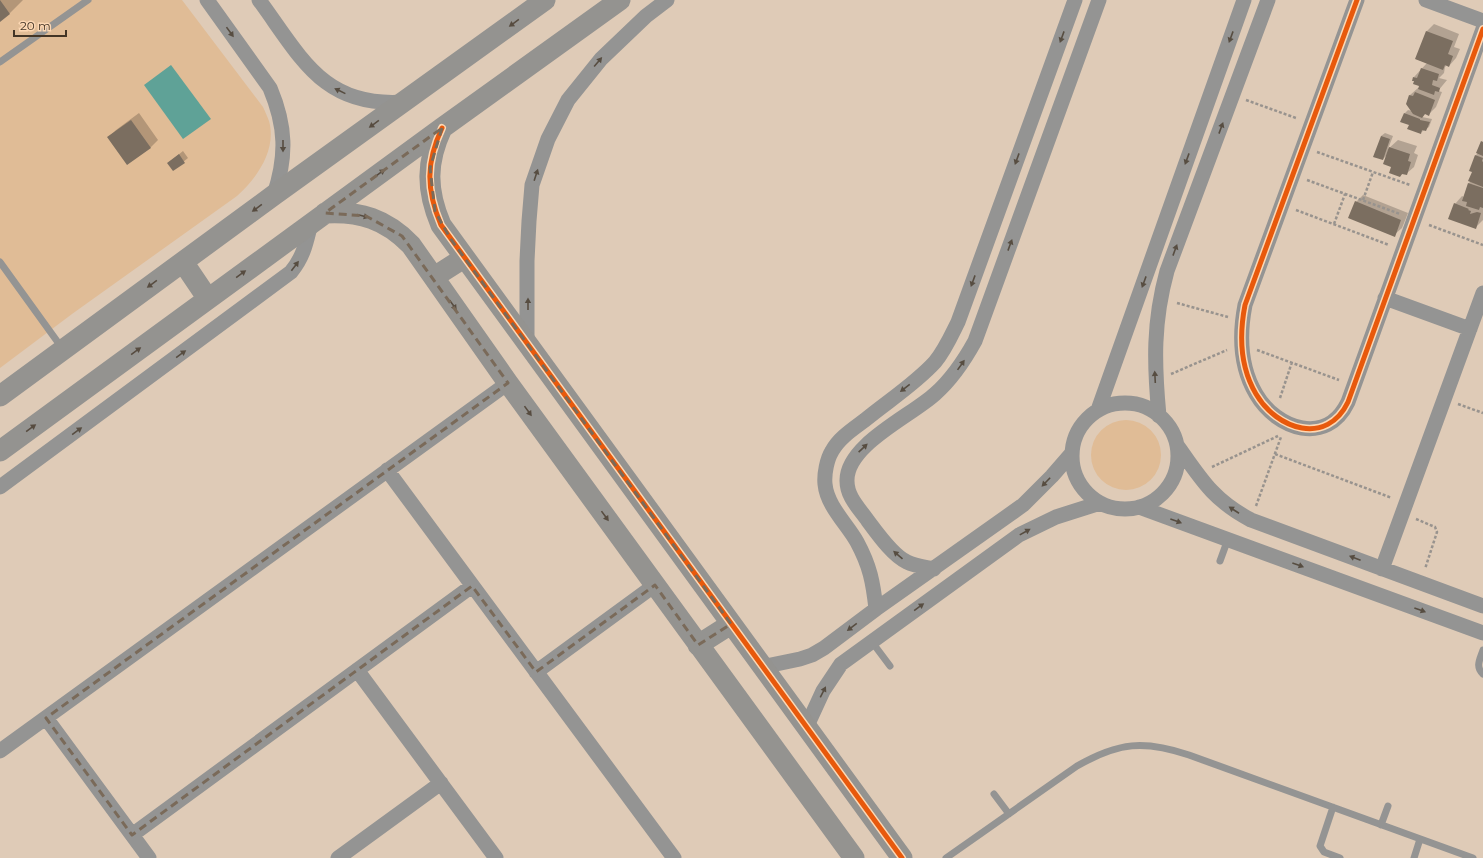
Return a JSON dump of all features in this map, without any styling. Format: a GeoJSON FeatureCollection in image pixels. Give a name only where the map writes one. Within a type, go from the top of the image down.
{"type":"FeatureCollection","features":[{"type":"Feature","properties":{"kind":"street"},"geometry":{"type":"LineString","coordinates":[[207,0],[270,88],[276,102],[282,124],[284,147],[280,174],[274,195]]}},
{"type":"Feature","properties":{"kind":"street"},"geometry":{"type":"LineString","coordinates":[[260,0],[310,69],[330,85],[353,96],[366,100],[405,102]]}},
{"type":"Feature","properties":{"kind":"street"},"geometry":{"type":"LineString","coordinates":[[0,396],[274,195],[545,0]]}},
{"type":"Feature","properties":{"kind":"street"},"geometry":{"type":"LineString","coordinates":[[0,451],[208,298],[620,0]]}},
{"type":"Feature","properties":{"kind":"street"},"geometry":{"type":"LineString","coordinates":[[528,343],[528,221],[532,185],[548,139],[568,100],[601,59],[646,16],[667,0]]}},
{"type":"Feature","properties":{"kind":"street"},"geometry":{"type":"LineString","coordinates":[[876,609],[873,581],[868,564],[829,497],[825,484],[827,466],[832,452],[843,436],[919,377],[935,361],[948,343],[958,322],[1075,0]]}},
{"type":"Feature","properties":{"kind":"street"},"geometry":{"type":"LineString","coordinates":[[934,569],[907,562],[897,556],[873,528],[849,496],[847,480],[850,465],[856,454],[870,441],[934,395],[950,380],[963,363],[975,341],[1099,0]]}},
{"type":"Feature","properties":{"kind":"street"},"geometry":{"type":"LineString","coordinates":[[1098,410],[1244,0]]}},
{"type":"Feature","properties":{"kind":"street"},"geometry":{"type":"LineString","coordinates":[[1159,416],[1155,339],[1161,298],[1168,271],[1268,0]]}},
{"type":"Feature","properties":{"kind":"street"},"geometry":{"type":"LineString","coordinates":[[1357,0],[1245,305],[1242,321],[1242,357],[1256,395],[1274,416],[1297,428],[1321,428],[1334,421],[1344,411],[1483,29]]}},
{"type":"Feature","properties":{"kind":"street"},"geometry":{"type":"LineString","coordinates":[[1426,0],[1483,20]]}},
{"type":"Feature","properties":{"kind":"street"},"geometry":{"type":"LineString","coordinates":[[442,128],[432,154],[429,175],[431,197],[441,225],[902,858]]}},
{"type":"Feature","properties":{"kind":"street"},"geometry":{"type":"LineString","coordinates":[[318,218],[352,213],[366,216],[391,228],[411,245],[508,383],[854,858]]}},
{"type":"Feature","properties":{"kind":"street"},"geometry":{"type":"LineString","coordinates":[[0,487],[291,272],[299,262],[305,250],[318,218]]}},
{"type":"Feature","properties":{"kind":"street"},"geometry":{"type":"LineString","coordinates":[[434,277],[464,258]]}},
{"type":"Feature","properties":{"kind":"street"},"geometry":{"type":"LineString","coordinates":[[183,262],[208,298]]}},
{"type":"Feature","properties":{"kind":"street"},"geometry":{"type":"LineString","coordinates":[[1382,569],[1483,293]]}},
{"type":"Feature","properties":{"kind":"street"},"geometry":{"type":"LineString","coordinates":[[1385,298],[1470,329]]}},
{"type":"Feature","properties":{"kind":"street"},"geometry":{"type":"LineString","coordinates":[[0,751],[508,383]]}},
{"type":"Feature","properties":{"kind":"street"},"geometry":{"type":"LineString","coordinates":[[1177,445],[1178,458],[1176,472],[1171,484],[1152,502],[1140,507],[1126,509],[1113,508],[1100,503],[1090,496],[1082,487],[1076,477],[1072,465],[1074,440],[1080,428],[1088,418],[1098,410],[1113,405],[1129,403],[1145,407],[1159,416],[1167,424],[1177,445],[1198,475],[1216,497],[1251,520],[1483,606]]}},
{"type":"Feature","properties":{"kind":"street"},"geometry":{"type":"LineString","coordinates":[[762,667],[800,659],[812,655],[824,648],[876,609],[1023,505],[1052,476],[1072,453]]}},
{"type":"Feature","properties":{"kind":"street"},"geometry":{"type":"LineString","coordinates":[[387,470],[674,858]]}},
{"type":"Feature","properties":{"kind":"street"},"geometry":{"type":"LineString","coordinates":[[806,728],[823,691],[841,664],[1019,535],[1056,517],[1100,503]]}},
{"type":"Feature","properties":{"kind":"street"},"geometry":{"type":"LineString","coordinates":[[1140,507],[1483,633]]}},
{"type":"Feature","properties":{"kind":"street"},"geometry":{"type":"LineString","coordinates":[[1316,572],[1325,547]]}},
{"type":"Feature","properties":{"kind":"street"},"geometry":{"type":"LineString","coordinates":[[536,672],[655,585]]}},
{"type":"Feature","properties":{"kind":"street"},"geometry":{"type":"LineString","coordinates":[[132,835],[472,586]]}},
{"type":"Feature","properties":{"kind":"street"},"geometry":{"type":"LineString","coordinates":[[698,645],[731,624]]}},
{"type":"Feature","properties":{"kind":"street"},"geometry":{"type":"LineString","coordinates":[[357,670],[496,858]]}},
{"type":"Feature","properties":{"kind":"street"},"geometry":{"type":"LineString","coordinates":[[46,718],[149,858]]}},
{"type":"Feature","properties":{"kind":"street"},"geometry":{"type":"LineString","coordinates":[[338,858],[441,783]]}},
{"type":"Feature","properties":{"kind":"lane"},"geometry":{"type":"LineString","coordinates":[[0,62],[88,0]]}},
{"type":"Feature","properties":{"kind":"lane"},"geometry":{"type":"LineString","coordinates":[[0,262],[64,349]]}},
{"type":"Feature","properties":{"kind":"lane"},"geometry":{"type":"LineString","coordinates":[[1220,561],[1228,540]]}},
{"type":"Feature","properties":{"kind":"lane"},"geometry":{"type":"LineString","coordinates":[[872,642],[890,666]]}},
{"type":"Feature","properties":{"kind":"lane"},"geometry":{"type":"LineString","coordinates":[[1483,650],[1478,664],[1480,672],[1483,674]]}},
{"type":"Feature","properties":{"kind":"lane"},"geometry":{"type":"LineString","coordinates":[[946,858],[1077,766],[1095,756],[1116,749],[1144,745],[1159,746],[1190,755],[1473,858]]}},
{"type":"Feature","properties":{"kind":"lane"},"geometry":{"type":"LineString","coordinates":[[994,794],[1009,814]]}},
{"type":"Feature","properties":{"kind":"lane"},"geometry":{"type":"LineString","coordinates":[[1381,825],[1388,806]]}},
{"type":"Feature","properties":{"kind":"lane"},"geometry":{"type":"LineString","coordinates":[[1333,807],[1320,846],[1324,852],[1340,858]]}},
{"type":"Feature","properties":{"kind":"lane"},"geometry":{"type":"LineString","coordinates":[[1414,858],[1420,839]]}},
{"type":"Feature","properties":{"kind":"path"},"geometry":{"type":"LineString","coordinates":[[1233,96],[1311,124]]}},
{"type":"Feature","properties":{"kind":"path"},"geometry":{"type":"LineString","coordinates":[[1303,147],[1424,190]]}},
{"type":"Feature","properties":{"kind":"path"},"geometry":{"type":"LineString","coordinates":[[1363,200],[1373,172]]}},
{"type":"Feature","properties":{"kind":"path"},"geometry":{"type":"LineString","coordinates":[[1293,174],[1483,245]]}},
{"type":"Feature","properties":{"kind":"path"},"geometry":{"type":"LineString","coordinates":[[1334,224],[1345,194]]}},
{"type":"Feature","properties":{"kind":"path"},"geometry":{"type":"LineString","coordinates":[[1282,205],[1402,250]]}},
{"type":"Feature","properties":{"kind":"path"},"geometry":{"type":"LineString","coordinates":[[1161,298],[1242,321]]}},
{"type":"Feature","properties":{"kind":"path"},"geometry":{"type":"LineString","coordinates":[[1156,381],[1241,344],[1354,386]]}},
{"type":"Feature","properties":{"kind":"path"},"geometry":{"type":"LineString","coordinates":[[1274,416],[1292,362]]}},
{"type":"Feature","properties":{"kind":"path"},"geometry":{"type":"LineString","coordinates":[[1444,398],[1483,413]]}},
{"type":"Feature","properties":{"kind":"path"},"geometry":{"type":"LineString","coordinates":[[1198,475],[1282,434],[1251,520]]}},
{"type":"Feature","properties":{"kind":"path"},"geometry":{"type":"LineString","coordinates":[[1275,454],[1404,508],[1435,527],[1437,532],[1420,583]]}},
{"type":"Feature","properties":{"kind":"highlighted area"},"geometry":{"type":"Polygon","coordinates":[[[442,128],[430,168],[435,211],[450,238],[731,624],[698,645],[655,585],[536,672],[472,586],[132,835],[46,718],[508,383],[402,236],[366,216],[325,213],[442,128]]]}},
{"type":"Feature","properties":{"kind":"shaded area"},"geometry":{"type":"Polygon","coordinates":[[[0,0],[182,0],[263,107],[269,121],[271,132],[268,153],[264,163],[252,181],[237,196],[72,314],[0,368],[0,0]]]}},
{"type":"Feature","properties":{"kind":"shaded area"},"geometry":{"type":"Polygon","coordinates":[[[1119,420],[1133,420],[1146,426],[1155,435],[1159,441],[1161,455],[1159,469],[1151,480],[1140,488],[1133,490],[1119,490],[1112,488],[1101,480],[1093,469],[1091,462],[1091,448],[1093,441],[1101,430],[1112,422],[1119,420]]]}},
{"type":"Feature","properties":{"kind":"water"},"geometry":{"type":"Polygon","coordinates":[[[171,65],[211,119],[183,139],[144,85],[171,65]]]}},
{"type":"Feature","properties":{"kind":"building"},"geometry":{"type":"Polygon","coordinates":[[[0,0],[10,14],[0,22],[0,0]]]}},
{"type":"Feature","properties":{"kind":"building"},"geometry":{"type":"Polygon","coordinates":[[[1426,31],[1453,41],[1448,54],[1453,56],[1449,67],[1445,65],[1443,70],[1415,59],[1426,31]]]}},
{"type":"Feature","properties":{"kind":"building"},"geometry":{"type":"Polygon","coordinates":[[[1421,68],[1439,74],[1437,81],[1433,80],[1432,85],[1440,88],[1439,92],[1435,91],[1434,95],[1418,89],[1419,86],[1413,84],[1413,77],[1417,78],[1421,68]]]}},
{"type":"Feature","properties":{"kind":"building"},"geometry":{"type":"Polygon","coordinates":[[[1415,92],[1435,100],[1429,116],[1425,114],[1422,118],[1413,114],[1406,104],[1409,95],[1413,96],[1415,92]]]}},
{"type":"Feature","properties":{"kind":"building"},"geometry":{"type":"Polygon","coordinates":[[[1404,113],[1420,120],[1430,122],[1426,131],[1422,130],[1421,134],[1407,129],[1409,125],[1400,122],[1404,113]]]}},
{"type":"Feature","properties":{"kind":"building"},"geometry":{"type":"Polygon","coordinates":[[[131,120],[151,148],[127,165],[107,137],[131,120]]]}},
{"type":"Feature","properties":{"kind":"building"},"geometry":{"type":"Polygon","coordinates":[[[1381,136],[1390,139],[1383,160],[1373,157],[1381,136]]]}},
{"type":"Feature","properties":{"kind":"building"},"geometry":{"type":"Polygon","coordinates":[[[1481,141],[1483,142],[1483,156],[1476,153],[1481,141]]]}},
{"type":"Feature","properties":{"kind":"building"},"geometry":{"type":"Polygon","coordinates":[[[1389,147],[1410,154],[1408,161],[1411,162],[1407,175],[1402,174],[1400,177],[1389,173],[1391,167],[1383,164],[1389,147]]]}},
{"type":"Feature","properties":{"kind":"building"},"geometry":{"type":"Polygon","coordinates":[[[179,154],[185,163],[173,171],[167,163],[179,154]]]}},
{"type":"Feature","properties":{"kind":"building"},"geometry":{"type":"Polygon","coordinates":[[[1475,155],[1483,158],[1483,187],[1468,181],[1472,172],[1469,171],[1475,155]]]}},
{"type":"Feature","properties":{"kind":"building"},"geometry":{"type":"Polygon","coordinates":[[[1468,183],[1483,188],[1483,208],[1480,207],[1479,210],[1466,206],[1467,202],[1462,201],[1468,183]]]}},
{"type":"Feature","properties":{"kind":"building"},"geometry":{"type":"Polygon","coordinates":[[[1355,201],[1401,220],[1395,237],[1348,218],[1355,201]]]}},
{"type":"Feature","properties":{"kind":"building"},"geometry":{"type":"Polygon","coordinates":[[[1454,203],[1469,209],[1468,210],[1471,211],[1470,214],[1477,212],[1481,213],[1476,229],[1448,219],[1454,203]]]}},
{"type":"Feature","properties":{"kind":"cycle path"},"geometry":{"type":"LineString","coordinates":[[1357,0],[1245,305],[1243,317],[1242,351],[1247,373],[1256,394],[1276,417],[1289,424],[1302,428],[1315,428],[1328,424],[1339,416],[1348,402],[1483,29]]}},
{"type":"Feature","properties":{"kind":"cycle path"},"geometry":{"type":"LineString","coordinates":[[442,128],[433,153],[430,176],[433,200],[441,225],[902,858]]}}]}
